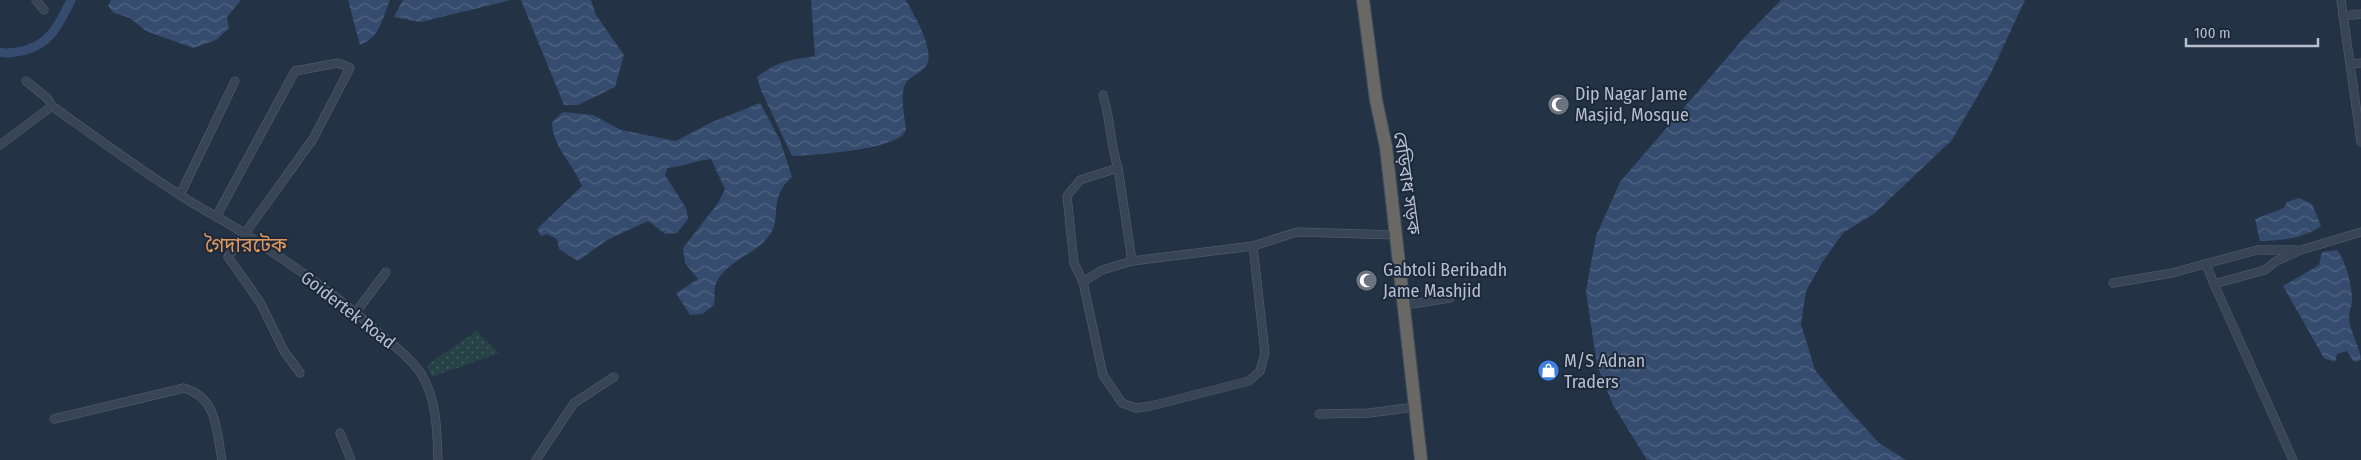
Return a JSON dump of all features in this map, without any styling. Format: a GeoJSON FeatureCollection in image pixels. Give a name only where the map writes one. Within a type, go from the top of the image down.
{"type":"FeatureCollection","features":[{"type":"Feature","properties":{"kind":"highway","name":"বেড়িবাধ সড়ক"},"geometry":{"type":"LineString","coordinates":[[1363,0],[1376,100],[1386,147],[1421,460]]}},
{"type":"Feature","properties":{"kind":"street"},"geometry":{"type":"LineString","coordinates":[[36,0],[44,10]]}},
{"type":"Feature","properties":{"kind":"street"},"geometry":{"type":"LineString","coordinates":[[2341,0],[2361,142]]}},
{"type":"Feature","properties":{"kind":"street"},"geometry":{"type":"LineString","coordinates":[[2343,16],[2361,14]]}},
{"type":"Feature","properties":{"kind":"street"},"geometry":{"type":"LineString","coordinates":[[216,217],[295,71],[338,63],[350,68],[313,138],[228,257],[260,302],[284,351],[300,373]]}},
{"type":"Feature","properties":{"kind":"street"},"geometry":{"type":"LineString","coordinates":[[2350,64],[2361,63]]}},
{"type":"Feature","properties":{"kind":"street","name":"Goidertek Road"},"geometry":{"type":"LineString","coordinates":[[26,80],[47,98],[52,106],[180,195],[244,233],[356,312],[406,356],[422,375],[432,400],[437,422],[438,460]]}},
{"type":"Feature","properties":{"kind":"street"},"geometry":{"type":"LineString","coordinates":[[180,195],[235,81]]}},
{"type":"Feature","properties":{"kind":"street"},"geometry":{"type":"LineString","coordinates":[[1103,95],[1110,116],[1114,158],[1118,168],[1132,261]]}},
{"type":"Feature","properties":{"kind":"street"},"geometry":{"type":"LineString","coordinates":[[0,145],[52,106]]}},
{"type":"Feature","properties":{"kind":"street"},"geometry":{"type":"LineString","coordinates":[[1118,168],[1080,180],[1067,196],[1074,263],[1083,282],[1103,375],[1122,403],[1136,408],[1151,406],[1249,381],[1260,371],[1264,353],[1253,246]]}},
{"type":"Feature","properties":{"kind":"street"},"geometry":{"type":"LineString","coordinates":[[1083,282],[1102,270],[1132,261],[1253,246],[1296,232],[1396,235]]}},
{"type":"Feature","properties":{"kind":"street"},"geometry":{"type":"LineString","coordinates":[[2214,284],[2265,270],[2276,261],[2301,250],[2361,232]]}},
{"type":"Feature","properties":{"kind":"street"},"geometry":{"type":"LineString","coordinates":[[2113,283],[2148,275],[2172,273],[2257,250],[2301,250]]}},
{"type":"Feature","properties":{"kind":"street"},"geometry":{"type":"LineString","coordinates":[[2206,264],[2294,460]]}},
{"type":"Feature","properties":{"kind":"street"},"geometry":{"type":"LineString","coordinates":[[356,312],[386,272]]}},
{"type":"Feature","properties":{"kind":"street"},"geometry":{"type":"LineString","coordinates":[[1405,305],[1450,298]]}},
{"type":"Feature","properties":{"kind":"street"},"geometry":{"type":"LineString","coordinates":[[536,460],[574,403],[614,377]]}},
{"type":"Feature","properties":{"kind":"street"},"geometry":{"type":"LineString","coordinates":[[54,419],[184,388],[197,392],[208,402],[213,415],[222,460]]}},
{"type":"Feature","properties":{"kind":"street"},"geometry":{"type":"LineString","coordinates":[[1320,414],[1369,413],[1415,407]]}},
{"type":"Feature","properties":{"kind":"street"},"geometry":{"type":"LineString","coordinates":[[340,433],[350,460]]}},
{"type":"Feature","properties":{"kind":"green space"},"geometry":{"type":"Polygon","coordinates":[[[477,331],[499,353],[432,377],[427,365],[477,331]]]}},
{"type":"Feature","properties":{"kind":"water"},"geometry":{"type":"Polygon","coordinates":[[[111,0],[241,0],[227,17],[229,28],[216,40],[193,48],[146,31],[130,18],[114,13],[108,6],[111,0]]]}},
{"type":"Feature","properties":{"kind":"water"},"geometry":{"type":"Polygon","coordinates":[[[348,0],[390,0],[383,20],[376,32],[367,42],[360,45],[348,0]]]}},
{"type":"Feature","properties":{"kind":"water"},"geometry":{"type":"Polygon","coordinates":[[[403,0],[511,0],[421,22],[394,17],[403,0]]]}},
{"type":"Feature","properties":{"kind":"water"},"geometry":{"type":"Polygon","coordinates":[[[521,0],[591,0],[596,15],[624,55],[615,87],[578,105],[564,105],[521,0]]]}},
{"type":"Feature","properties":{"kind":"water"},"geometry":{"type":"Polygon","coordinates":[[[811,0],[906,0],[922,30],[929,55],[927,65],[908,80],[905,85],[903,97],[906,130],[900,137],[873,147],[792,156],[761,90],[757,77],[784,62],[815,56],[811,0]]]}},
{"type":"Feature","properties":{"kind":"water"},"geometry":{"type":"Polygon","coordinates":[[[1781,0],[2025,0],[1991,73],[1952,140],[1875,213],[1843,233],[1823,261],[1806,291],[1801,324],[1815,370],[1879,443],[1906,460],[1647,460],[1613,405],[1597,365],[1586,291],[1596,236],[1620,182],[1743,39],[1781,0]]]}},
{"type":"Feature","properties":{"kind":"water"},"geometry":{"type":"Polygon","coordinates":[[[760,103],[780,140],[792,177],[784,185],[780,193],[777,201],[775,222],[769,236],[725,271],[715,286],[714,305],[702,314],[690,315],[676,293],[698,279],[685,263],[683,248],[718,203],[725,189],[711,159],[667,168],[665,175],[686,208],[688,219],[677,233],[665,234],[648,221],[607,240],[578,261],[559,249],[557,239],[547,234],[541,236],[537,229],[582,186],[555,139],[552,122],[563,112],[593,115],[621,130],[676,141],[710,123],[760,103]]]}},
{"type":"Feature","properties":{"kind":"water"},"geometry":{"type":"Polygon","coordinates":[[[2299,198],[2312,204],[2321,226],[2292,238],[2260,241],[2255,219],[2284,208],[2287,202],[2299,198]]]}},
{"type":"Feature","properties":{"kind":"water"},"geometry":{"type":"Polygon","coordinates":[[[2337,250],[2346,267],[2352,293],[2349,318],[2361,360],[2354,362],[2347,351],[2337,354],[2335,362],[2324,358],[2283,286],[2319,265],[2322,252],[2337,250]]]}},
{"type":"Feature","properties":{"kind":"waterway"},"geometry":{"type":"LineString","coordinates":[[0,52],[10,53],[27,50],[44,41],[51,35],[71,0]]}},
{"type":"Feature","properties":{"kind":"place","name":"Dip Nagar Jame Masjid, Mosque"},"geometry":{"type":"Point","coordinates":[1559,104]}},
{"type":"Feature","properties":{"kind":"place","name":"Gabtoli Beribadh Jame Mashjid"},"geometry":{"type":"Point","coordinates":[1367,280]}},
{"type":"Feature","properties":{"kind":"place","name":"M/S Adnan Traders"},"geometry":{"type":"Point","coordinates":[1548,371]}},
{"type":"Feature","properties":{"kind":"district","name":"গৈদারটেক"},"geometry":{"type":"Point","coordinates":[246,245]}}]}
